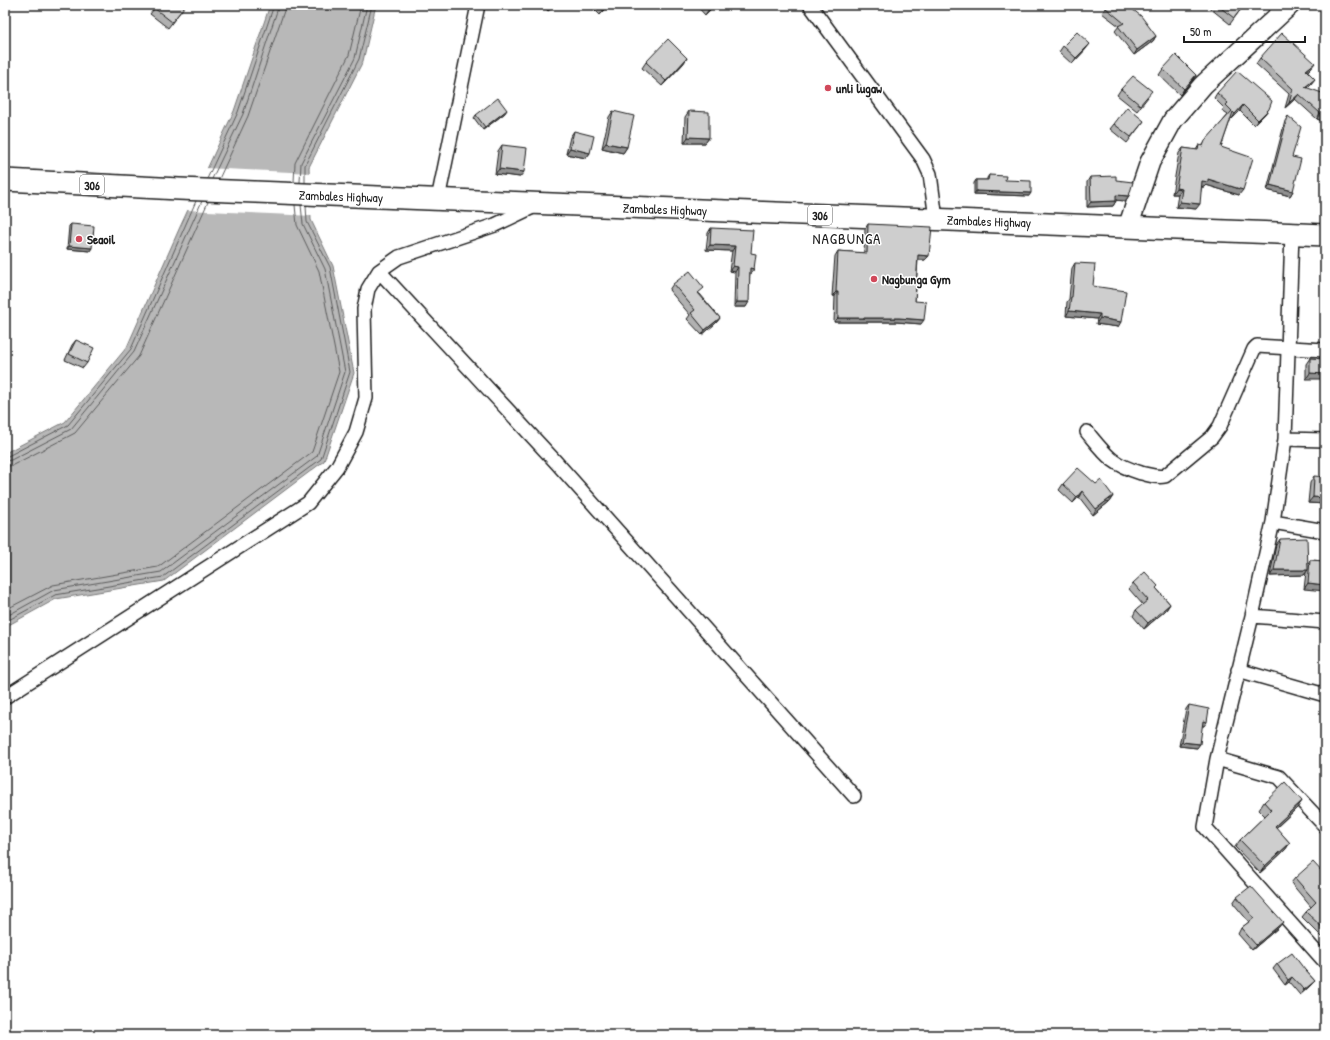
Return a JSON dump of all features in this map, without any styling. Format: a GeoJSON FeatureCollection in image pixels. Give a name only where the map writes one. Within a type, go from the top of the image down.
{"type":"FeatureCollection","features":[{"type":"Feature","properties":{"kind":"main road","name":"Zambales Highway"},"geometry":{"type":"LineString","coordinates":[[5,180],[438,200],[1325,234]]}},
{"type":"Feature","properties":{"kind":"street"},"geometry":{"type":"LineString","coordinates":[[438,200],[478,5]]}},
{"type":"Feature","properties":{"kind":"street"},"geometry":{"type":"LineString","coordinates":[[810,5],[923,159],[930,174],[936,219]]}},
{"type":"Feature","properties":{"kind":"street"},"geometry":{"type":"LineString","coordinates":[[1128,227],[1150,162],[1174,120],[1203,86],[1283,7]]}},
{"type":"Feature","properties":{"kind":"street"},"geometry":{"type":"LineString","coordinates":[[5,697],[308,503],[337,467],[356,432],[366,398],[364,309],[368,289],[379,271],[399,257],[494,225],[540,204]]}},
{"type":"Feature","properties":{"kind":"street"},"geometry":{"type":"LineString","coordinates":[[1292,233],[1285,439],[1273,522],[1217,759],[1205,827],[1325,962]]}},
{"type":"Feature","properties":{"kind":"street"},"geometry":{"type":"LineString","coordinates":[[379,271],[555,461],[854,796]]}},
{"type":"Feature","properties":{"kind":"street"},"geometry":{"type":"LineString","coordinates":[[1087,432],[1110,459],[1124,468],[1156,477],[1165,476],[1212,437],[1220,426],[1254,349],[1257,346],[1325,350]]}},
{"type":"Feature","properties":{"kind":"street"},"geometry":{"type":"LineString","coordinates":[[1285,439],[1325,440]]}},
{"type":"Feature","properties":{"kind":"street"},"geometry":{"type":"LineString","coordinates":[[1273,522],[1325,531]]}},
{"type":"Feature","properties":{"kind":"street"},"geometry":{"type":"LineString","coordinates":[[1252,616],[1325,622]]}},
{"type":"Feature","properties":{"kind":"street"},"geometry":{"type":"LineString","coordinates":[[1238,670],[1325,695]]}},
{"type":"Feature","properties":{"kind":"street"},"geometry":{"type":"LineString","coordinates":[[1217,759],[1279,777],[1325,826]]}},
{"type":"Feature","properties":{"kind":"water"},"geometry":{"type":"Polygon","coordinates":[[[270,5],[376,5],[363,61],[309,167],[311,220],[333,266],[354,373],[324,461],[164,581],[56,599],[5,627],[5,453],[65,422],[127,347],[180,227],[234,111],[270,5]]]}},
{"type":"Feature","properties":{"kind":"pier"},"geometry":{"type":"Polygon","coordinates":[[[205,168],[311,173],[313,216],[186,210],[205,168]]]}},
{"type":"Feature","properties":{"kind":"building"},"geometry":{"type":"Polygon","coordinates":[[[157,5],[185,6],[172,22],[154,8],[157,5]]]}},
{"type":"Feature","properties":{"kind":"building"},"geometry":{"type":"Polygon","coordinates":[[[599,5],[608,5],[604,9],[599,5]]]}},
{"type":"Feature","properties":{"kind":"building"},"geometry":{"type":"Polygon","coordinates":[[[705,5],[714,5],[709,9],[705,5]]]}},
{"type":"Feature","properties":{"kind":"building"},"geometry":{"type":"Polygon","coordinates":[[[1108,5],[1127,5],[1141,16],[1156,36],[1137,50],[1118,26],[1124,23],[1106,8],[1108,5]]]}},
{"type":"Feature","properties":{"kind":"building"},"geometry":{"type":"Polygon","coordinates":[[[1217,5],[1244,5],[1234,18],[1217,5]]]}},
{"type":"Feature","properties":{"kind":"building"},"geometry":{"type":"Polygon","coordinates":[[[1077,32],[1090,44],[1076,58],[1063,46],[1077,32]]]}},
{"type":"Feature","properties":{"kind":"building"},"geometry":{"type":"Polygon","coordinates":[[[1282,33],[1315,63],[1306,70],[1315,79],[1305,87],[1325,94],[1325,115],[1320,113],[1299,94],[1289,103],[1293,89],[1260,58],[1282,33]]]}},
{"type":"Feature","properties":{"kind":"building"},"geometry":{"type":"Polygon","coordinates":[[[668,39],[687,58],[666,81],[646,62],[668,39]]]}},
{"type":"Feature","properties":{"kind":"building"},"geometry":{"type":"Polygon","coordinates":[[[1176,55],[1196,75],[1184,89],[1163,69],[1176,55]]]}},
{"type":"Feature","properties":{"kind":"building"},"geometry":{"type":"Polygon","coordinates":[[[1237,71],[1272,101],[1269,109],[1258,120],[1243,105],[1235,114],[1233,112],[1221,147],[1253,158],[1243,190],[1208,179],[1208,182],[1202,181],[1200,204],[1180,202],[1182,189],[1176,188],[1183,148],[1198,150],[1199,145],[1203,146],[1205,141],[1232,111],[1226,105],[1228,103],[1217,93],[1237,71]]]}},
{"type":"Feature","properties":{"kind":"building"},"geometry":{"type":"Polygon","coordinates":[[[1133,76],[1152,91],[1140,105],[1121,89],[1133,76]]]}},
{"type":"Feature","properties":{"kind":"building"},"geometry":{"type":"Polygon","coordinates":[[[498,98],[507,110],[485,127],[476,115],[498,98]]]}},
{"type":"Feature","properties":{"kind":"building"},"geometry":{"type":"Polygon","coordinates":[[[1127,107],[1144,121],[1131,137],[1114,124],[1127,107]]]}},
{"type":"Feature","properties":{"kind":"building"},"geometry":{"type":"Polygon","coordinates":[[[613,111],[634,116],[627,147],[606,143],[613,111]]]}},
{"type":"Feature","properties":{"kind":"building"},"geometry":{"type":"Polygon","coordinates":[[[689,111],[709,112],[709,138],[688,137],[689,111]]]}},
{"type":"Feature","properties":{"kind":"building"},"geometry":{"type":"Polygon","coordinates":[[[1288,116],[1301,127],[1292,157],[1301,159],[1293,191],[1270,185],[1288,116]]]}},
{"type":"Feature","properties":{"kind":"building"},"geometry":{"type":"Polygon","coordinates":[[[574,131],[594,136],[590,153],[570,148],[574,131]]]}},
{"type":"Feature","properties":{"kind":"building"},"geometry":{"type":"Polygon","coordinates":[[[502,145],[527,148],[524,172],[499,169],[502,145]]]}},
{"type":"Feature","properties":{"kind":"building"},"geometry":{"type":"Polygon","coordinates":[[[989,175],[1006,176],[1005,180],[1031,181],[1031,193],[976,191],[976,180],[988,180],[989,175]]]}},
{"type":"Feature","properties":{"kind":"building"},"geometry":{"type":"Polygon","coordinates":[[[1116,176],[1116,180],[1133,182],[1129,196],[1116,195],[1116,201],[1091,202],[1090,177],[1116,176]]]}},
{"type":"Feature","properties":{"kind":"building","name":"Seaoil"},"geometry":{"type":"Polygon","coordinates":[[[71,224],[94,226],[92,248],[69,246],[71,224]]]}},
{"type":"Feature","properties":{"kind":"building"},"geometry":{"type":"Polygon","coordinates":[[[868,224],[932,227],[929,256],[918,255],[915,301],[926,302],[924,320],[899,318],[838,318],[838,292],[836,292],[838,251],[867,253],[868,224]]]}},
{"type":"Feature","properties":{"kind":"building"},"geometry":{"type":"Polygon","coordinates":[[[711,228],[753,230],[751,253],[756,254],[754,269],[750,268],[749,302],[737,302],[738,267],[733,266],[735,246],[710,245],[711,228]]]}},
{"type":"Feature","properties":{"kind":"building"},"geometry":{"type":"Polygon","coordinates":[[[1075,263],[1095,264],[1093,286],[1126,291],[1121,322],[1100,318],[1100,314],[1069,311],[1072,297],[1075,263]]]}},
{"type":"Feature","properties":{"kind":"building"},"geometry":{"type":"Polygon","coordinates":[[[690,271],[704,288],[698,293],[720,318],[705,330],[691,313],[695,310],[673,284],[690,271]]]}},
{"type":"Feature","properties":{"kind":"building"},"geometry":{"type":"Polygon","coordinates":[[[76,340],[94,348],[87,363],[69,354],[76,340]]]}},
{"type":"Feature","properties":{"kind":"building"},"geometry":{"type":"Polygon","coordinates":[[[1310,358],[1325,359],[1325,374],[1310,373],[1310,358]]]}},
{"type":"Feature","properties":{"kind":"building"},"geometry":{"type":"Polygon","coordinates":[[[1078,468],[1096,484],[1101,480],[1113,496],[1096,509],[1082,491],[1077,497],[1063,484],[1078,468]]]}},
{"type":"Feature","properties":{"kind":"building"},"geometry":{"type":"Polygon","coordinates":[[[1314,476],[1325,477],[1325,498],[1313,497],[1314,476]]]}},
{"type":"Feature","properties":{"kind":"building"},"geometry":{"type":"Polygon","coordinates":[[[1307,538],[1308,570],[1274,570],[1280,539],[1307,538]]]}},
{"type":"Feature","properties":{"kind":"building"},"geometry":{"type":"Polygon","coordinates":[[[1310,560],[1325,561],[1325,585],[1308,583],[1310,560]]]}},
{"type":"Feature","properties":{"kind":"building"},"geometry":{"type":"Polygon","coordinates":[[[1145,572],[1158,586],[1156,588],[1170,604],[1148,623],[1136,610],[1148,600],[1133,583],[1145,572]]]}},
{"type":"Feature","properties":{"kind":"building"},"geometry":{"type":"Polygon","coordinates":[[[1189,705],[1209,709],[1207,722],[1203,721],[1200,744],[1182,742],[1189,705]]]}},
{"type":"Feature","properties":{"kind":"building"},"geometry":{"type":"Polygon","coordinates":[[[1285,782],[1302,801],[1275,826],[1290,843],[1265,866],[1240,840],[1271,810],[1264,802],[1285,782]]]}},
{"type":"Feature","properties":{"kind":"building"},"geometry":{"type":"Polygon","coordinates":[[[1313,862],[1325,875],[1325,930],[1306,912],[1316,902],[1295,878],[1313,862]]]}},
{"type":"Feature","properties":{"kind":"building"},"geometry":{"type":"Polygon","coordinates":[[[1251,886],[1283,922],[1256,945],[1241,928],[1254,918],[1237,897],[1251,886]]]}},
{"type":"Feature","properties":{"kind":"building"},"geometry":{"type":"Polygon","coordinates":[[[1292,953],[1315,981],[1304,990],[1292,977],[1288,980],[1277,964],[1292,953]]]}},
{"type":"Feature","properties":{"kind":"place","name":"unli lugaw"},"geometry":{"type":"Point","coordinates":[828,88]}},
{"type":"Feature","properties":{"kind":"place","name":"Seaoil"},"geometry":{"type":"Point","coordinates":[79,239]}},
{"type":"Feature","properties":{"kind":"place","name":"Nagbunga Gym"},"geometry":{"type":"Point","coordinates":[874,279]}},
{"type":"Feature","properties":{"kind":"district","name":"NAGBUNGA"},"geometry":{"type":"Point","coordinates":[847,238]}}]}
